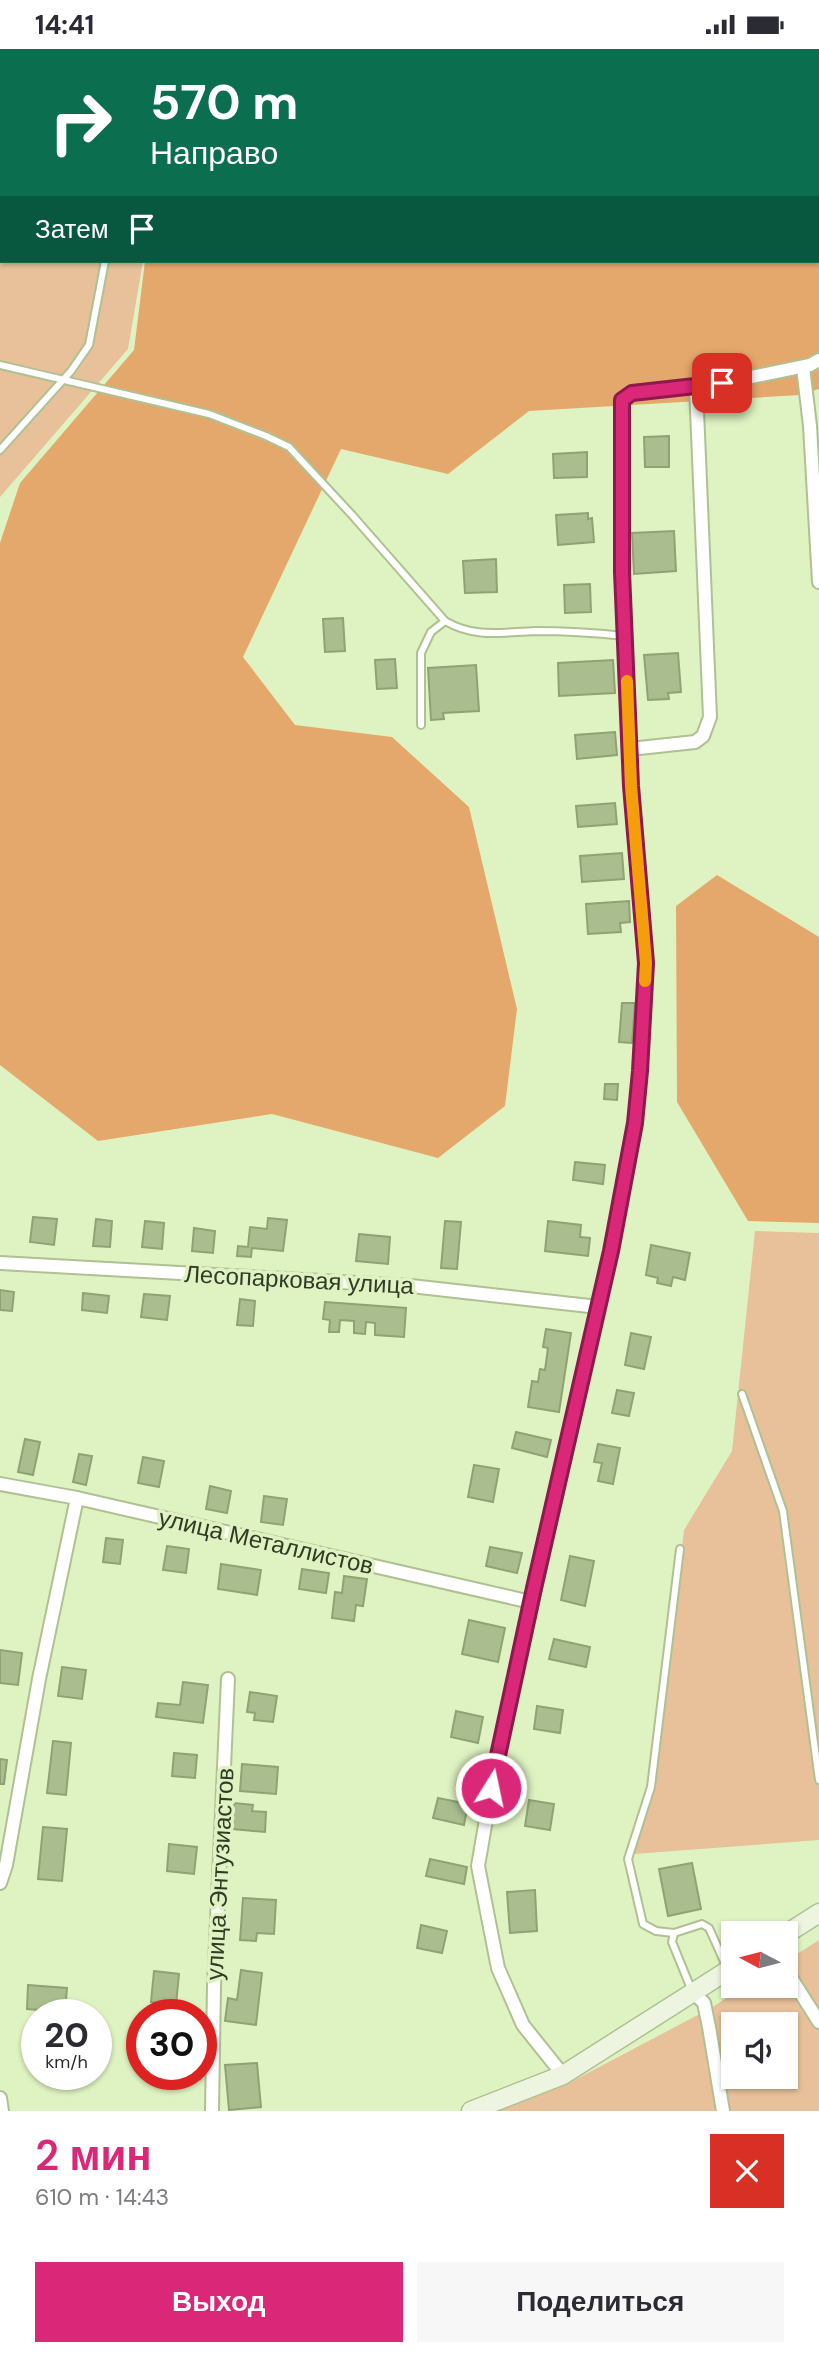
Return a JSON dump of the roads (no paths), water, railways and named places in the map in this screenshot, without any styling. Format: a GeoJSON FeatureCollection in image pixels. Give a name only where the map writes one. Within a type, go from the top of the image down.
{"type":"FeatureCollection","features":[{"type":"Feature","properties":{"kind":"main road"},"geometry":{"type":"LineString","coordinates":[[798,1926],[819,1913]]}},
{"type":"Feature","properties":{"kind":"main road"},"geometry":{"type":"LineString","coordinates":[[471,2111],[563,2074],[721,1975]]}},
{"type":"Feature","properties":{"kind":"street"},"geometry":{"type":"LineString","coordinates":[[563,2074],[523,2025],[498,1968],[478,1866],[495,1762],[611,1251],[635,1123],[646,963],[629,748],[622,572],[622,400],[632,393],[696,387],[803,366],[819,360]]}},
{"type":"Feature","properties":{"kind":"street"},"geometry":{"type":"LineString","coordinates":[[803,366],[810,426],[819,582]]}},
{"type":"Feature","properties":{"kind":"street"},"geometry":{"type":"LineString","coordinates":[[629,748],[695,741],[703,736],[710,717],[696,387]]}},
{"type":"Feature","properties":{"kind":"street","name":"Лесопарковая улица"},"geometry":{"type":"LineString","coordinates":[[0,1263],[411,1286],[597,1307]]}},
{"type":"Feature","properties":{"kind":"street","name":"улица Металлистов"},"geometry":{"type":"LineString","coordinates":[[0,1484],[77,1498],[531,1602]]}},
{"type":"Feature","properties":{"kind":"street"},"geometry":{"type":"LineString","coordinates":[[0,1883],[6,1865],[39,1679],[77,1498]]}},
{"type":"Feature","properties":{"kind":"street","name":"улица Энтузиастов"},"geometry":{"type":"LineString","coordinates":[[212,2111],[214,1986],[228,1679]]}},
{"type":"Feature","properties":{"kind":"street"},"geometry":{"type":"LineString","coordinates":[[798,1990],[819,2022]]}},
{"type":"Feature","properties":{"kind":"street"},"geometry":{"type":"LineString","coordinates":[[693,1992],[704,2003],[723,2111]]}},
{"type":"Feature","properties":{"kind":"street"},"geometry":{"type":"LineString","coordinates":[[0,2098],[2,2111]]}},
{"type":"Feature","properties":{"kind":"lane"},"geometry":{"type":"LineString","coordinates":[[0,450],[62,381],[89,345],[105,263]]}},
{"type":"Feature","properties":{"kind":"lane"},"geometry":{"type":"LineString","coordinates":[[0,365],[209,414],[289,447],[445,621],[460,630],[479,634],[537,631],[625,636]]}},
{"type":"Feature","properties":{"kind":"lane"},"geometry":{"type":"LineString","coordinates":[[421,725],[421,653],[431,632],[445,621]]}},
{"type":"Feature","properties":{"kind":"lane"},"geometry":{"type":"LineString","coordinates":[[742,1394],[783,1511],[819,1780]]}},
{"type":"Feature","properties":{"kind":"lane"},"geometry":{"type":"LineString","coordinates":[[680,1549],[651,1787],[628,1859],[643,1924],[656,1931],[674,1933],[702,1924],[709,1928],[721,1950]]}},
{"type":"Feature","properties":{"kind":"lane"},"geometry":{"type":"LineString","coordinates":[[674,1933],[671,1942],[693,1992]]}}]}
